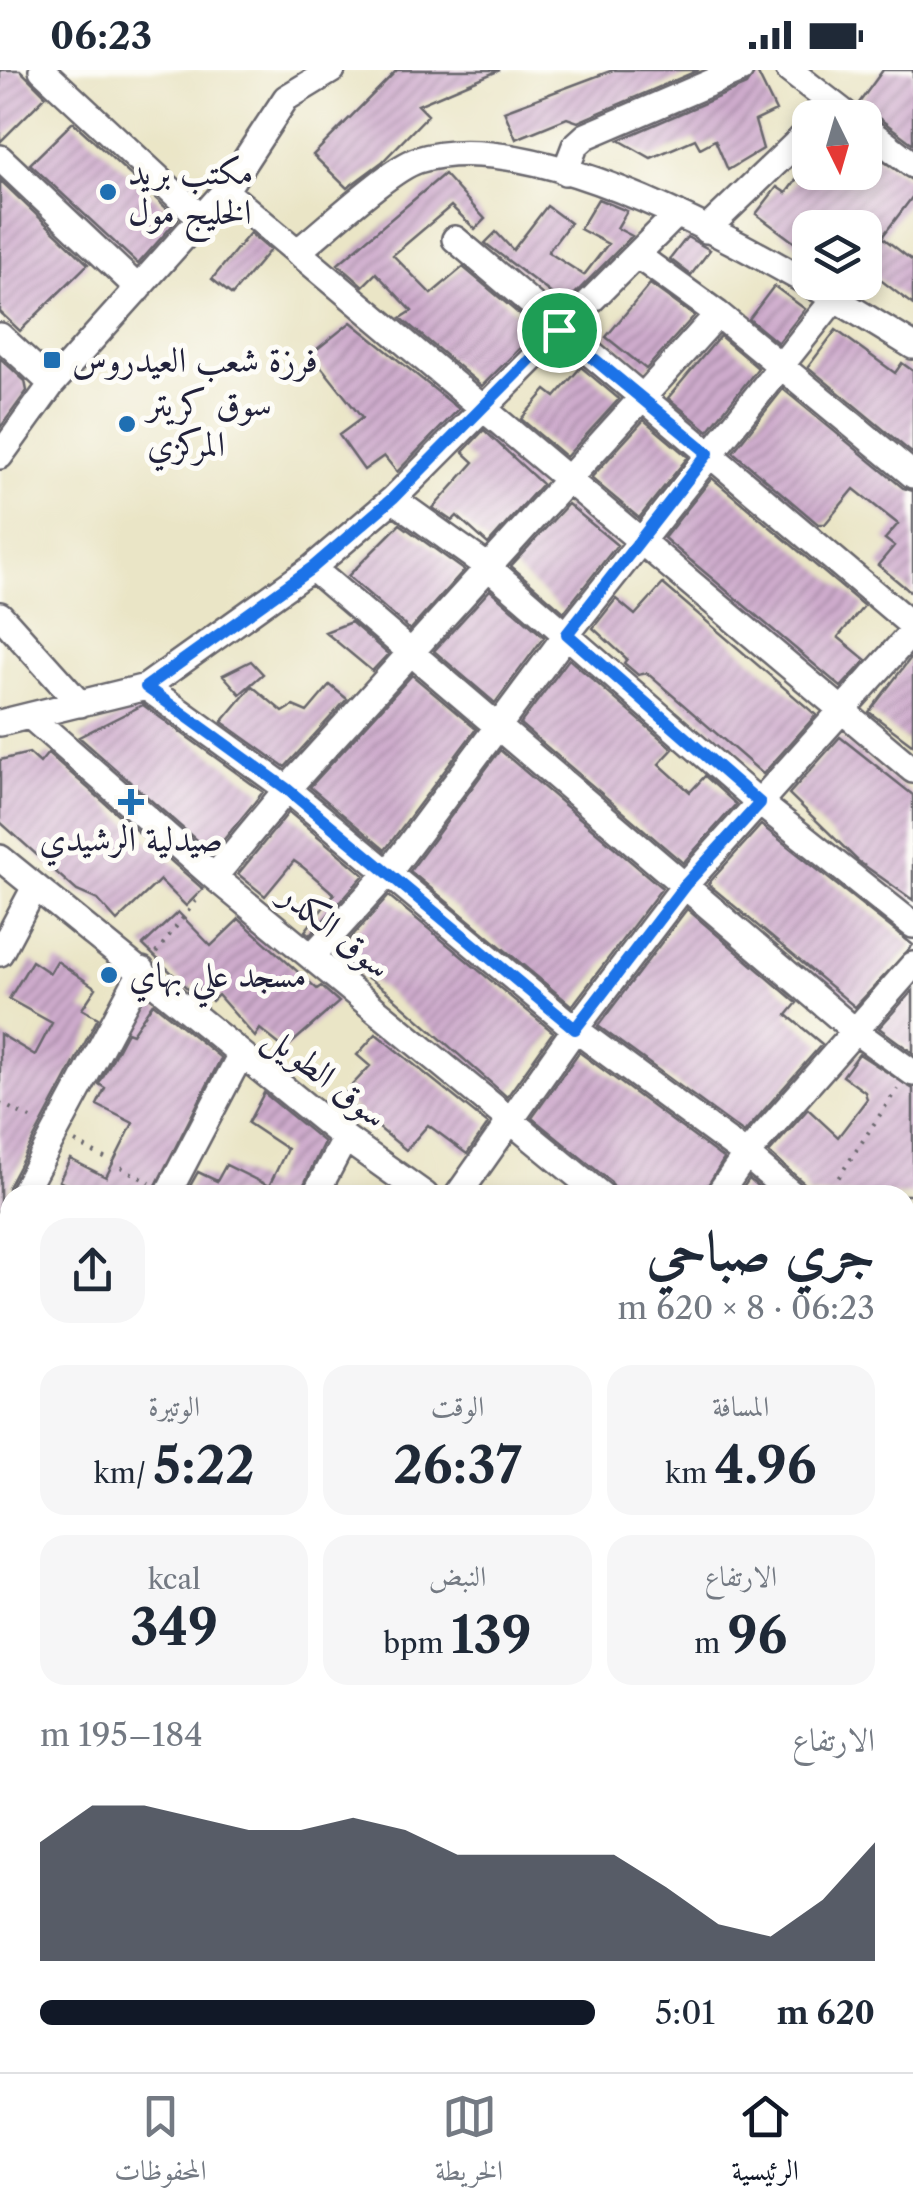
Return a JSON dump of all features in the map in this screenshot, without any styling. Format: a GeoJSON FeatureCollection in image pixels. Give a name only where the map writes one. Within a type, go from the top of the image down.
{"type":"FeatureCollection","features":[{"type":"Feature","properties":{"kind":"street"},"geometry":{"type":"LineString","coordinates":[[42,70],[201,218]]}},
{"type":"Feature","properties":{"kind":"street"},"geometry":{"type":"LineString","coordinates":[[286,98],[288,70]]}},
{"type":"Feature","properties":{"kind":"street"},"geometry":{"type":"LineString","coordinates":[[0,456],[52,384],[225,190],[286,98],[332,70]]}},
{"type":"Feature","properties":{"kind":"street"},"geometry":{"type":"LineString","coordinates":[[565,172],[575,146],[586,136],[740,70]]}},
{"type":"Feature","properties":{"kind":"street"},"geometry":{"type":"LineString","coordinates":[[789,70],[821,100]]}},
{"type":"Feature","properties":{"kind":"street"},"geometry":{"type":"LineString","coordinates":[[882,141],[913,165]]}},
{"type":"Feature","properties":{"kind":"street"},"geometry":{"type":"LineString","coordinates":[[706,230],[792,147]]}},
{"type":"Feature","properties":{"kind":"street"},"geometry":{"type":"LineString","coordinates":[[296,252],[412,162],[448,152],[484,154],[565,172],[678,214],[792,275]]}},
{"type":"Feature","properties":{"kind":"street"},"geometry":{"type":"LineString","coordinates":[[0,158],[139,289]]}},
{"type":"Feature","properties":{"kind":"street"},"geometry":{"type":"LineString","coordinates":[[225,190],[913,770]]}},
{"type":"Feature","properties":{"kind":"street"},"geometry":{"type":"LineString","coordinates":[[0,722],[146,687],[312,568],[393,498],[678,214]]}},
{"type":"Feature","properties":{"kind":"street"},"geometry":{"type":"LineString","coordinates":[[455,239],[913,629],[844,711],[685,885],[575,1029],[465,1185]]}},
{"type":"Feature","properties":{"kind":"street"},"geometry":{"type":"LineString","coordinates":[[638,256],[718,314],[913,475]]}},
{"type":"Feature","properties":{"kind":"street"},"geometry":{"type":"LineString","coordinates":[[313,955],[388,872],[567,634],[833,300]]}},
{"type":"Feature","properties":{"kind":"street"},"geometry":{"type":"LineString","coordinates":[[838,300],[913,346]]}},
{"type":"Feature","properties":{"kind":"street"},"geometry":{"type":"LineString","coordinates":[[214,877],[287,789],[718,314]]}},
{"type":"Feature","properties":{"kind":"street"},"geometry":{"type":"LineString","coordinates":[[0,336],[52,384]]}},
{"type":"Feature","properties":{"kind":"street"},"geometry":{"type":"LineString","coordinates":[[393,498],[488,567],[760,803],[913,925]]}},
{"type":"Feature","properties":{"kind":"street"},"geometry":{"type":"LineString","coordinates":[[312,568],[855,1031],[911,1072]]}},
{"type":"Feature","properties":{"kind":"street"},"geometry":{"type":"LineString","coordinates":[[0,615],[80,704]]}},
{"type":"Feature","properties":{"kind":"street"},"geometry":{"type":"LineString","coordinates":[[146,687],[287,789],[575,1029],[781,1185]]}},
{"type":"Feature","properties":{"kind":"street","name":"سوق الكدر"},"geometry":{"type":"LineString","coordinates":[[30,716],[214,877],[590,1185]]}},
{"type":"Feature","properties":{"kind":"street","name":"سوق الطويل"},"geometry":{"type":"LineString","coordinates":[[0,858],[346,1138],[411,1185]]}},
{"type":"Feature","properties":{"kind":"street"},"geometry":{"type":"LineString","coordinates":[[0,953],[35,887]]}},
{"type":"Feature","properties":{"kind":"street"},"geometry":{"type":"LineString","coordinates":[[725,1185],[746,1155],[913,965]]}},
{"type":"Feature","properties":{"kind":"street"},"geometry":{"type":"LineString","coordinates":[[27,1185],[142,970]]}},
{"type":"Feature","properties":{"kind":"street"},"geometry":{"type":"LineString","coordinates":[[173,1185],[241,1054]]}},
{"type":"Feature","properties":{"kind":"street"},"geometry":{"type":"LineString","coordinates":[[321,1185],[346,1138]]}},
{"type":"Feature","properties":{"kind":"path"},"geometry":{"type":"LineString","coordinates":[[142,970],[214,877]]}},
{"type":"Feature","properties":{"kind":"path"},"geometry":{"type":"LineString","coordinates":[[834,1185],[911,1072]]}},
{"type":"Feature","properties":{"kind":"path"},"geometry":{"type":"LineString","coordinates":[[0,1104],[152,1185]]}},
{"type":"Feature","properties":{"kind":"building"},"geometry":{"type":"Polygon","coordinates":[[[0,70],[20,70],[46,96],[0,142],[0,70]]]}},
{"type":"Feature","properties":{"kind":"building"},"geometry":{"type":"Polygon","coordinates":[[[397,70],[500,70],[418,105],[428,115],[382,162],[347,188],[313,155],[397,70]]]}},
{"type":"Feature","properties":{"kind":"building"},"geometry":{"type":"Polygon","coordinates":[[[613,70],[699,70],[578,122],[567,118],[516,139],[504,111],[613,70]]]}},
{"type":"Feature","properties":{"kind":"building"},"geometry":{"type":"Polygon","coordinates":[[[756,70],[776,111],[755,121],[763,149],[728,170],[715,140],[700,148],[695,139],[651,158],[619,140],[746,85],[756,70]]]}},
{"type":"Feature","properties":{"kind":"building"},"geometry":{"type":"Polygon","coordinates":[[[883,70],[913,70],[913,144],[882,120],[882,100],[861,100],[883,70]]]}},
{"type":"Feature","properties":{"kind":"building"},"geometry":{"type":"Polygon","coordinates":[[[73,122],[178,219],[138,264],[30,164],[73,122]]]}},
{"type":"Feature","properties":{"kind":"building"},"geometry":{"type":"Polygon","coordinates":[[[882,160],[913,181],[913,196],[882,237],[882,210],[792,210],[792,241],[756,214],[777,187],[786,193],[792,185],[792,190],[882,190],[882,160]]]}},
{"type":"Feature","properties":{"kind":"building"},"geometry":{"type":"Polygon","coordinates":[[[444,174],[485,219],[475,229],[451,206],[393,255],[431,294],[463,267],[538,330],[482,386],[401,318],[412,311],[376,273],[363,286],[338,264],[444,174]]]}},
{"type":"Feature","properties":{"kind":"building"},"geometry":{"type":"Polygon","coordinates":[[[0,180],[88,264],[20,331],[0,312],[0,180]]]}},
{"type":"Feature","properties":{"kind":"building"},"geometry":{"type":"Polygon","coordinates":[[[598,199],[627,211],[617,228],[632,236],[565,304],[485,243],[496,232],[513,250],[547,206],[570,223],[548,252],[584,275],[608,244],[580,229],[598,199]]]}},
{"type":"Feature","properties":{"kind":"building"},"geometry":{"type":"Polygon","coordinates":[[[250,233],[270,250],[232,295],[212,279],[250,233]]]}},
{"type":"Feature","properties":{"kind":"building"},"geometry":{"type":"Polygon","coordinates":[[[687,237],[710,250],[691,275],[670,259],[687,237]]]}},
{"type":"Feature","properties":{"kind":"building"},"geometry":{"type":"Polygon","coordinates":[[[882,237],[913,261],[913,305],[882,281],[882,237]]]}},
{"type":"Feature","properties":{"kind":"building"},"geometry":{"type":"Polygon","coordinates":[[[650,284],[694,316],[646,369],[606,337],[650,284]]]}},
{"type":"Feature","properties":{"kind":"building"},"geometry":{"type":"Polygon","coordinates":[[[774,286],[805,309],[778,343],[749,319],[774,286]]]}},
{"type":"Feature","properties":{"kind":"building"},"geometry":{"type":"Polygon","coordinates":[[[351,322],[459,409],[397,472],[384,456],[364,470],[339,435],[362,418],[311,354],[351,322]]]}},
{"type":"Feature","properties":{"kind":"building"},"geometry":{"type":"Polygon","coordinates":[[[836,330],[895,373],[902,363],[913,371],[913,454],[808,367],[836,330]]]}},
{"type":"Feature","properties":{"kind":"building"},"geometry":{"type":"Polygon","coordinates":[[[720,336],[758,368],[708,431],[668,398],[720,336]]]}},
{"type":"Feature","properties":{"kind":"building"},"geometry":{"type":"Polygon","coordinates":[[[0,358],[25,381],[27,391],[0,428],[0,358]]]}},
{"type":"Feature","properties":{"kind":"building"},"geometry":{"type":"Polygon","coordinates":[[[581,367],[619,399],[566,457],[521,419],[546,390],[555,397],[581,367]]]}},
{"type":"Feature","properties":{"kind":"building"},"geometry":{"type":"Polygon","coordinates":[[[783,389],[903,488],[913,491],[913,594],[878,565],[894,546],[885,539],[898,524],[854,489],[825,524],[818,524],[733,452],[783,389]]]}},
{"type":"Feature","properties":{"kind":"building"},"geometry":{"type":"Polygon","coordinates":[[[644,420],[688,457],[639,518],[591,478],[644,420]]]}},
{"type":"Feature","properties":{"kind":"building"},"geometry":{"type":"Polygon","coordinates":[[[484,430],[542,484],[488,544],[457,516],[452,521],[433,508],[474,462],[463,452],[484,430]]]}},
{"type":"Feature","properties":{"kind":"building"},"geometry":{"type":"Polygon","coordinates":[[[712,478],[864,606],[838,637],[866,660],[841,687],[664,538],[712,478]]]}},
{"type":"Feature","properties":{"kind":"building"},"geometry":{"type":"Polygon","coordinates":[[[568,504],[617,545],[564,612],[511,566],[568,504]]]}},
{"type":"Feature","properties":{"kind":"building"},"geometry":{"type":"Polygon","coordinates":[[[400,524],[464,570],[410,630],[348,576],[400,524]]]}},
{"type":"Feature","properties":{"kind":"building"},"geometry":{"type":"Polygon","coordinates":[[[663,584],[816,715],[763,774],[647,673],[638,675],[624,663],[627,659],[593,628],[616,599],[635,615],[663,584]]]}},
{"type":"Feature","properties":{"kind":"building"},"geometry":{"type":"Polygon","coordinates":[[[490,590],[544,637],[495,703],[434,651],[490,590]]]}},
{"type":"Feature","properties":{"kind":"building"},"geometry":{"type":"Polygon","coordinates":[[[351,622],[388,654],[372,671],[325,632],[351,622]]]}},
{"type":"Feature","properties":{"kind":"building"},"geometry":{"type":"Polygon","coordinates":[[[913,655],[913,745],[869,712],[913,655]]]}},
{"type":"Feature","properties":{"kind":"building"},"geometry":{"type":"Polygon","coordinates":[[[569,659],[673,749],[659,764],[690,792],[705,776],[736,804],[683,863],[520,724],[569,659]]]}},
{"type":"Feature","properties":{"kind":"building"},"geometry":{"type":"Polygon","coordinates":[[[251,661],[263,674],[240,694],[223,675],[251,661]]]}},
{"type":"Feature","properties":{"kind":"building"},"geometry":{"type":"Polygon","coordinates":[[[412,675],[476,729],[385,850],[310,787],[412,675]]]}},
{"type":"Feature","properties":{"kind":"building"},"geometry":{"type":"Polygon","coordinates":[[[330,685],[347,699],[285,767],[222,722],[252,686],[283,712],[293,706],[307,712],[330,685]]]}},
{"type":"Feature","properties":{"kind":"building"},"geometry":{"type":"Polygon","coordinates":[[[143,705],[263,792],[212,854],[79,737],[143,705]]]}},
{"type":"Feature","properties":{"kind":"building"},"geometry":{"type":"Polygon","coordinates":[[[840,737],[913,795],[913,900],[858,861],[789,794],[840,737]]]}},
{"type":"Feature","properties":{"kind":"building"},"geometry":{"type":"Polygon","coordinates":[[[500,750],[662,888],[572,1006],[410,871],[500,750]]]}},
{"type":"Feature","properties":{"kind":"building"},"geometry":{"type":"Polygon","coordinates":[[[29,753],[40,763],[48,753],[203,889],[186,906],[160,880],[117,921],[98,900],[77,891],[0,822],[0,760],[29,753]]]}},
{"type":"Feature","properties":{"kind":"building"},"geometry":{"type":"Polygon","coordinates":[[[289,812],[364,875],[310,935],[305,931],[334,894],[304,868],[294,861],[265,896],[238,874],[289,812]]]}},
{"type":"Feature","properties":{"kind":"building"},"geometry":{"type":"Polygon","coordinates":[[[761,825],[913,945],[855,1007],[708,884],[761,825]]]}},
{"type":"Feature","properties":{"kind":"building"},"geometry":{"type":"Polygon","coordinates":[[[389,896],[553,1032],[507,1097],[385,990],[335,955],[389,896]]]}},
{"type":"Feature","properties":{"kind":"building"},"geometry":{"type":"Polygon","coordinates":[[[687,909],[797,1003],[787,1015],[822,1044],[744,1133],[598,1026],[687,909]]]}},
{"type":"Feature","properties":{"kind":"building"},"geometry":{"type":"Polygon","coordinates":[[[178,912],[211,946],[239,919],[317,989],[321,986],[339,1002],[285,1049],[260,1029],[255,1037],[218,995],[212,1001],[195,983],[190,991],[143,945],[178,912]]]}},
{"type":"Feature","properties":{"kind":"building"},"geometry":{"type":"Polygon","coordinates":[[[32,961],[50,973],[57,961],[96,988],[82,1009],[98,1018],[9,1185],[0,1185],[0,1034],[35,1055],[52,1023],[9,999],[32,961]]]}},
{"type":"Feature","properties":{"kind":"building"},"geometry":{"type":"Polygon","coordinates":[[[913,990],[913,1053],[879,1028],[913,990]]]}},
{"type":"Feature","properties":{"kind":"building"},"geometry":{"type":"Polygon","coordinates":[[[153,1003],[221,1058],[156,1185],[67,1185],[59,1181],[70,1159],[106,1177],[133,1123],[97,1105],[105,1088],[99,1084],[127,1032],[132,1034],[153,1003]]]}},
{"type":"Feature","properties":{"kind":"building"},"geometry":{"type":"Polygon","coordinates":[[[376,1034],[488,1124],[467,1154],[428,1125],[406,1150],[341,1097],[370,1066],[357,1055],[376,1034]]]}},
{"type":"Feature","properties":{"kind":"building"},"geometry":{"type":"Polygon","coordinates":[[[579,1052],[724,1159],[708,1185],[612,1185],[532,1118],[579,1052]]]}},
{"type":"Feature","properties":{"kind":"building"},"geometry":{"type":"Polygon","coordinates":[[[859,1054],[913,1089],[913,1185],[805,1185],[769,1153],[808,1109],[838,1137],[867,1099],[865,1092],[843,1076],[859,1054]]]}},
{"type":"Feature","properties":{"kind":"building"},"geometry":{"type":"Polygon","coordinates":[[[264,1093],[324,1142],[304,1185],[269,1185],[287,1149],[248,1123],[264,1093]]]}},
{"type":"Feature","properties":{"kind":"building"},"geometry":{"type":"Polygon","coordinates":[[[226,1165],[267,1185],[191,1185],[198,1172],[217,1181],[226,1165]]]}},
{"type":"Feature","properties":{"kind":"place","name":"مكتب بريد الخليج مول"},"geometry":{"type":"Point","coordinates":[108,192]}},
{"type":"Feature","properties":{"kind":"place","name":"فرزة شعب العيدروس"},"geometry":{"type":"Point","coordinates":[52,360]}},
{"type":"Feature","properties":{"kind":"place","name":"سوق كريتر المركزي"},"geometry":{"type":"Point","coordinates":[127,424]}},
{"type":"Feature","properties":{"kind":"place","name":"صيدلية الرشيدي"},"geometry":{"type":"Point","coordinates":[131,802]}},
{"type":"Feature","properties":{"kind":"place","name":"مسجد علي بهاي"},"geometry":{"type":"Point","coordinates":[109,975]}},
{"type":"Feature","properties":{"kind":"route"},"geometry":{"type":"LineString","coordinates":[[559,330],[708,453],[567,634],[760,803],[685,885],[575,1029],[287,789],[146,687],[312,568],[393,498],[559,330]]}}]}
